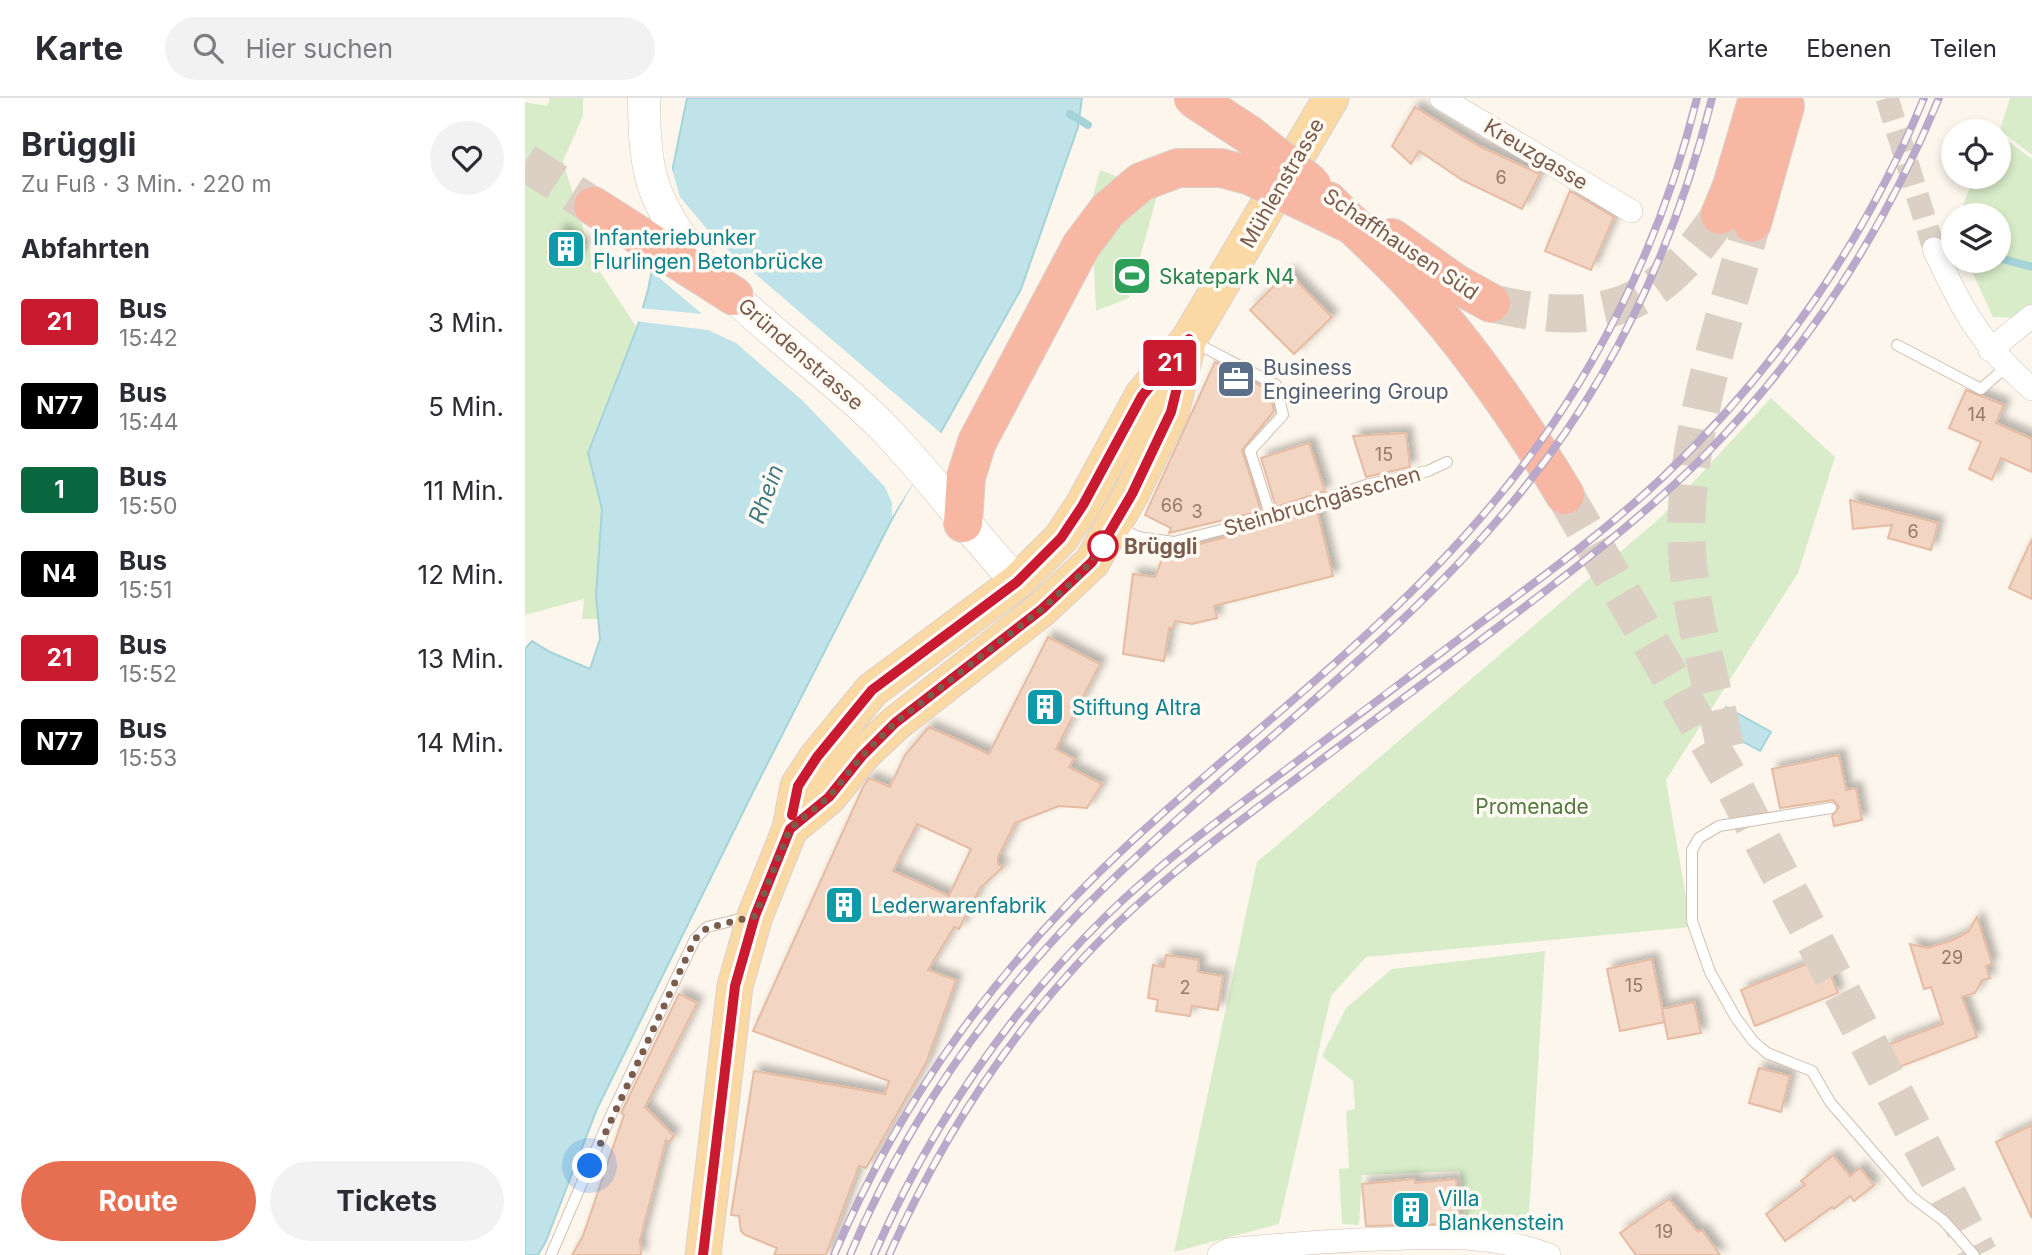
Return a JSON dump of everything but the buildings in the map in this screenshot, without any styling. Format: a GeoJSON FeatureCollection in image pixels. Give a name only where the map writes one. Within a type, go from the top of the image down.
{"type":"FeatureCollection","features":[{"type":"Feature","properties":{"kind":"highway"},"geometry":{"type":"LineString","coordinates":[[1193,98],[1248,134],[1362,227],[1465,346],[1515,413],[1565,495]]}},
{"type":"Feature","properties":{"kind":"highway"},"geometry":{"type":"LineString","coordinates":[[1736,219],[1777,101]]}},
{"type":"Feature","properties":{"kind":"highway"},"geometry":{"type":"LineString","coordinates":[[963,523],[966,477],[977,442],[1081,246],[1108,210],[1141,182],[1178,168],[1221,167],[1251,176],[1362,227]]}},
{"type":"Feature","properties":{"kind":"highway"},"geometry":{"type":"LineString","coordinates":[[598,210],[733,296]]}},
{"type":"Feature","properties":{"kind":"highway","name":"Schaffhausen Süd"},"geometry":{"type":"LineString","coordinates":[[1362,227],[1490,303]]}},
{"type":"Feature","properties":{"kind":"main road","name":"Mühlenstrasse"},"geometry":{"type":"LineString","coordinates":[[703,1255],[735,986],[755,916],[790,829],[798,786],[817,757],[872,690],[1017,582],[1061,538],[1083,505],[1142,396],[1189,339],[1331,98]]}},
{"type":"Feature","properties":{"kind":"main road","name":"Mühlenstrasse"},"geometry":{"type":"LineString","coordinates":[[790,829],[829,797],[862,756],[895,723],[1042,609],[1080,575],[1103,546],[1115,525],[1171,412],[1189,339]]}},
{"type":"Feature","properties":{"kind":"main road"},"geometry":{"type":"LineString","coordinates":[[1017,582],[1042,609]]}},
{"type":"Feature","properties":{"kind":"street","name":"Gründenstrasse"},"geometry":{"type":"LineString","coordinates":[[644,98],[652,178],[670,221],[733,296],[846,391],[884,428],[963,523],[1017,582]]}},
{"type":"Feature","properties":{"kind":"street","name":"Kreuzgasse"},"geometry":{"type":"LineString","coordinates":[[1441,98],[1631,211]]}},
{"type":"Feature","properties":{"kind":"street"},"geometry":{"type":"LineString","coordinates":[[1934,249],[1965,315],[1990,350],[2032,389]]}},
{"type":"Feature","properties":{"kind":"street"},"geometry":{"type":"LineString","coordinates":[[1990,350],[2032,316]]}},
{"type":"Feature","properties":{"kind":"street"},"geometry":{"type":"LineString","coordinates":[[1235,1252],[1298,1242],[1468,1236],[1511,1242],[1549,1255]]}},
{"type":"Feature","properties":{"kind":"lane"},"geometry":{"type":"LineString","coordinates":[[1189,339],[1276,385],[1283,415],[1250,451],[1271,517]]}},
{"type":"Feature","properties":{"kind":"lane"},"geometry":{"type":"LineString","coordinates":[[1897,345],[1981,390],[2006,367]]}},
{"type":"Feature","properties":{"kind":"lane","name":"Steinbruchgässchen"},"geometry":{"type":"LineString","coordinates":[[1115,525],[1138,537],[1174,542],[1271,517],[1366,485],[1428,471],[1447,462]]}},
{"type":"Feature","properties":{"kind":"lane"},"geometry":{"type":"LineString","coordinates":[[1831,808],[1719,826],[1699,838],[1692,850],[1692,921],[1710,972],[1736,1018],[1753,1041],[1767,1053],[1812,1070],[1830,1102],[1912,1197],[1944,1221],[1973,1255]]}},
{"type":"Feature","properties":{"kind":"lane"},"geometry":{"type":"LineString","coordinates":[[551,1255],[611,1115],[695,939],[707,928],[755,916]]}},
{"type":"Feature","properties":{"kind":"green space"},"geometry":{"type":"Polygon","coordinates":[[[550,98],[583,98],[583,116],[563,161],[593,261],[637,328],[588,453],[602,509],[597,619],[582,619],[584,599],[525,615],[525,102],[547,106],[550,98]]]}},
{"type":"Feature","properties":{"kind":"green space"},"geometry":{"type":"Polygon","coordinates":[[[2010,98],[2032,98],[2032,155],[2011,139],[2011,119],[2003,119],[2010,98]]]}},
{"type":"Feature","properties":{"kind":"green space"},"geometry":{"type":"Polygon","coordinates":[[[2011,143],[2032,159],[2032,318],[1993,317],[1973,273],[2011,273],[2011,203],[1964,203],[1969,189],[2011,189],[2011,143]]]}},
{"type":"Feature","properties":{"kind":"green space"},"geometry":{"type":"Polygon","coordinates":[[[1100,170],[1158,192],[1129,298],[1096,311],[1091,203],[1100,170]]]}},
{"type":"Feature","properties":{"kind":"green space","name":"Promenade"},"geometry":{"type":"Polygon","coordinates":[[[1771,398],[1835,457],[1798,573],[1666,780],[1691,927],[1366,957],[1331,996],[1279,1224],[1174,1252],[1257,862],[1661,517],[1771,398]]]}},
{"type":"Feature","properties":{"kind":"green space"},"geometry":{"type":"Polygon","coordinates":[[[1545,951],[1528,1231],[1466,1219],[1460,1171],[1362,1175],[1359,1225],[1342,1224],[1339,1169],[1349,1168],[1346,1111],[1355,1109],[1353,1081],[1322,1056],[1346,1008],[1392,969],[1545,951]]]}},
{"type":"Feature","properties":{"kind":"water","name":"Rhein"},"geometry":{"type":"Polygon","coordinates":[[[687,98],[1082,98],[1078,127],[1021,289],[891,521],[754,790],[597,1109],[546,1241],[538,1255],[525,1255],[525,649],[532,641],[590,669],[600,639],[596,595],[602,509],[588,453],[637,328],[648,290],[687,98]]]}},
{"type":"Feature","properties":{"kind":"water"},"geometry":{"type":"Polygon","coordinates":[[[1726,707],[1771,732],[1760,751],[1715,726],[1726,707]]]}},
{"type":"Feature","properties":{"kind":"pier"},"geometry":{"type":"Polygon","coordinates":[[[670,162],[680,197],[717,241],[943,435],[892,517],[892,503],[885,487],[803,401],[736,343],[708,330],[635,321],[639,308],[702,314],[649,269],[670,162]]]}},
{"type":"Feature","properties":{"kind":"waterway"},"geometry":{"type":"LineString","coordinates":[[1070,114],[1088,125]]}},
{"type":"Feature","properties":{"kind":"waterway"},"geometry":{"type":"LineString","coordinates":[[2011,261],[2032,267]]}},
{"type":"Feature","properties":{"kind":"tunnel"},"geometry":{"type":"LineString","coordinates":[[1887,98],[1934,249]]}},
{"type":"Feature","properties":{"kind":"tunnel"},"geometry":{"type":"LineString","coordinates":[[525,162],[593,206]]}},
{"type":"Feature","properties":{"kind":"tunnel"},"geometry":{"type":"LineString","coordinates":[[1491,303],[1564,314],[1594,312],[1622,304],[1648,291],[1673,272],[1720,215]]}},
{"type":"Feature","properties":{"kind":"tunnel"},"geometry":{"type":"LineString","coordinates":[[1725,747],[1695,611],[1688,565],[1686,524],[1689,481],[1705,392],[1752,223]]}},
{"type":"Feature","properties":{"kind":"tunnel"},"geometry":{"type":"LineString","coordinates":[[1565,495],[1732,783],[1979,1255]]}},
{"type":"Feature","properties":{"kind":"railway"},"geometry":{"type":"LineString","coordinates":[[834,1255],[861,1196],[925,1084],[961,1031],[1042,932],[1133,840],[1322,675],[1414,590],[1498,497],[1533,453],[1594,358],[1644,258],[1682,152],[1697,98]]}},
{"type":"Feature","properties":{"kind":"railway"},"geometry":{"type":"LineString","coordinates":[[850,1255],[873,1203],[928,1105],[958,1059],[1027,970],[1064,928],[1157,838],[1321,694],[1428,595],[1478,543],[1558,443],[1588,398],[1640,303],[1681,202],[1712,98]]}},
{"type":"Feature","properties":{"kind":"railway"},"geometry":{"type":"LineString","coordinates":[[874,1255],[920,1162],[974,1074],[1036,991],[1107,915],[1205,831],[1598,533],[1643,496],[1705,435],[1780,348],[1814,301],[1874,202],[1924,98]]}},
{"type":"Feature","properties":{"kind":"railway"},"geometry":{"type":"LineString","coordinates":[[889,1255],[948,1140],[994,1068],[1046,1000],[1123,918],[1202,850],[1606,543],[1680,479],[1741,416],[1776,375],[1839,288],[1893,196],[1939,98]]}},
{"type":"Feature","properties":{"kind":"bus line","name":"21"},"geometry":{"type":"LineString","coordinates":[[703,1255],[735,986],[755,916],[790,829],[829,797],[862,756],[895,723],[1042,609],[1092,562],[1132,494],[1171,412],[1189,339],[1142,396],[1083,505],[1061,538],[1017,582],[872,690],[817,757],[798,786],[792,815]]}},
{"type":"Feature","properties":{"kind":"place","name":"Infanteriebunker Flurlingen Betonbrücke"},"geometry":{"type":"Point","coordinates":[566,249]}},
{"type":"Feature","properties":{"kind":"place","name":"Skatepark N4"},"geometry":{"type":"Point","coordinates":[1132,276]}},
{"type":"Feature","properties":{"kind":"place","name":"Business Engineering Group"},"geometry":{"type":"Point","coordinates":[1236,379]}},
{"type":"Feature","properties":{"kind":"place","name":"Brüggli"},"geometry":{"type":"Point","coordinates":[1103,546]}},
{"type":"Feature","properties":{"kind":"place","name":"Stiftung Altra"},"geometry":{"type":"Point","coordinates":[1045,707]}},
{"type":"Feature","properties":{"kind":"place","name":"Lederwarenfabrik"},"geometry":{"type":"Point","coordinates":[844,905]}},
{"type":"Feature","properties":{"kind":"place","name":"Villa Blankenstein"},"geometry":{"type":"Point","coordinates":[1411,1210]}},
{"type":"Feature","properties":{"kind":"route"},"geometry":{"type":"LineString","coordinates":[[590,1166],[611,1115],[695,939],[707,928],[755,916],[790,829],[829,797],[862,756],[895,723],[1042,609],[1080,575],[1103,546]]}}]}
